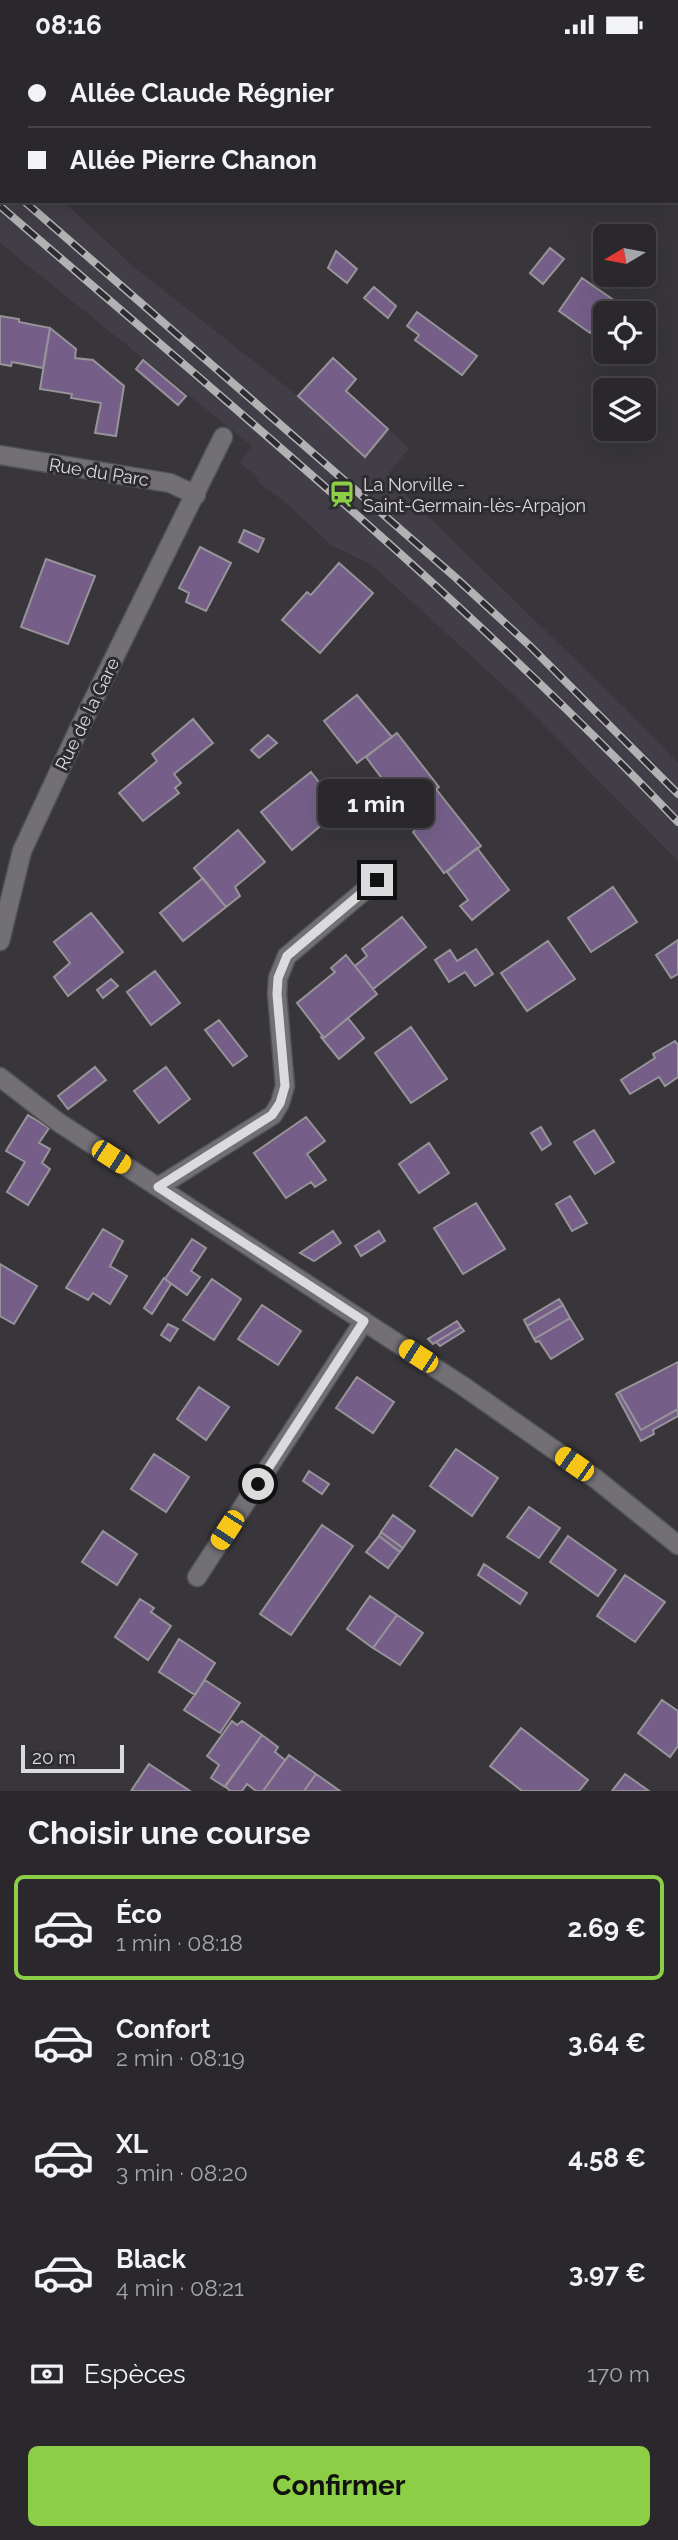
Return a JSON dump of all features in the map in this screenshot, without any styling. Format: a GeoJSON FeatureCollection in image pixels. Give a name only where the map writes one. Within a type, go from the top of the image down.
{"type":"FeatureCollection","features":[{"type":"Feature","properties":{"kind":"street","name":"Rue de la Gare"},"geometry":{"type":"LineString","coordinates":[[0,941],[22,851],[223,437]]}},
{"type":"Feature","properties":{"kind":"street","name":"Rue du Parc"},"geometry":{"type":"LineString","coordinates":[[0,455],[170,483],[195,495]]}},
{"type":"Feature","properties":{"kind":"street"},"geometry":{"type":"LineString","coordinates":[[158,1187],[272,1115],[280,1103],[285,1086],[277,994],[278,978],[287,956],[377,880]]}},
{"type":"Feature","properties":{"kind":"street"},"geometry":{"type":"LineString","coordinates":[[0,1077],[58,1122],[463,1386],[596,1479],[678,1545]]}},
{"type":"Feature","properties":{"kind":"street"},"geometry":{"type":"LineString","coordinates":[[197,1577],[364,1321]]}},
{"type":"Feature","properties":{"kind":"shaded area"},"geometry":{"type":"Polygon","coordinates":[[[0,203],[65,203],[135,268],[298,396],[333,358],[356,379],[346,391],[409,448],[389,473],[409,498],[678,763],[678,861],[517,698],[372,565],[331,545],[285,502],[258,482],[260,479],[239,462],[252,446],[0,243],[0,203]]]}},
{"type":"Feature","properties":{"kind":"building"},"geometry":{"type":"Polygon","coordinates":[[[550,248],[564,259],[543,284],[530,273],[550,248]]]}},
{"type":"Feature","properties":{"kind":"building"},"geometry":{"type":"Polygon","coordinates":[[[336,251],[357,269],[347,283],[328,268],[336,251]]]}},
{"type":"Feature","properties":{"kind":"building"},"geometry":{"type":"Polygon","coordinates":[[[582,278],[615,301],[593,301],[593,329],[590,333],[559,311],[582,278]]]}},
{"type":"Feature","properties":{"kind":"building"},"geometry":{"type":"Polygon","coordinates":[[[374,287],[396,306],[388,318],[364,298],[374,287]]]}},
{"type":"Feature","properties":{"kind":"building"},"geometry":{"type":"Polygon","coordinates":[[[417,312],[477,356],[462,375],[415,340],[419,335],[407,326],[417,312]]]}},
{"type":"Feature","properties":{"kind":"building"},"geometry":{"type":"Polygon","coordinates":[[[0,316],[50,328],[43,368],[12,362],[11,366],[0,364],[0,316]]]}},
{"type":"Feature","properties":{"kind":"building"},"geometry":{"type":"Polygon","coordinates":[[[50,328],[76,349],[75,358],[93,360],[124,386],[116,436],[95,433],[101,403],[71,398],[72,394],[40,389],[50,328]]]}},
{"type":"Feature","properties":{"kind":"building"},"geometry":{"type":"Polygon","coordinates":[[[333,358],[356,379],[346,391],[388,429],[365,457],[298,396],[333,358]]]}},
{"type":"Feature","properties":{"kind":"building"},"geometry":{"type":"Polygon","coordinates":[[[143,360],[186,396],[178,405],[136,369],[143,360]]]}},
{"type":"Feature","properties":{"kind":"building"},"geometry":{"type":"Polygon","coordinates":[[[244,530],[264,539],[258,552],[239,542],[244,530]]]}},
{"type":"Feature","properties":{"kind":"building"},"geometry":{"type":"Polygon","coordinates":[[[200,547],[231,563],[206,611],[186,602],[189,593],[179,588],[200,547]]]}},
{"type":"Feature","properties":{"kind":"building"},"geometry":{"type":"Polygon","coordinates":[[[46,559],[95,576],[68,644],[21,627],[46,559]]]}},
{"type":"Feature","properties":{"kind":"building"},"geometry":{"type":"Polygon","coordinates":[[[339,563],[373,593],[320,653],[282,620],[307,592],[311,595],[339,563]]]}},
{"type":"Feature","properties":{"kind":"building"},"geometry":{"type":"Polygon","coordinates":[[[357,695],[392,737],[357,763],[324,721],[357,695]]]}},
{"type":"Feature","properties":{"kind":"building"},"geometry":{"type":"Polygon","coordinates":[[[193,719],[213,743],[174,774],[181,783],[175,788],[179,793],[143,821],[119,793],[157,761],[152,754],[193,719]]]}},
{"type":"Feature","properties":{"kind":"building"},"geometry":{"type":"Polygon","coordinates":[[[397,733],[439,787],[401,816],[390,801],[395,796],[366,757],[397,733]]]}},
{"type":"Feature","properties":{"kind":"building"},"geometry":{"type":"Polygon","coordinates":[[[268,735],[277,743],[259,758],[251,750],[268,735]]]}},
{"type":"Feature","properties":{"kind":"building"},"geometry":{"type":"Polygon","coordinates":[[[311,772],[338,806],[327,811],[331,817],[292,850],[261,812],[311,772]]]}},
{"type":"Feature","properties":{"kind":"building"},"geometry":{"type":"Polygon","coordinates":[[[436,789],[481,846],[444,873],[413,832],[417,828],[404,813],[436,789]]]}},
{"type":"Feature","properties":{"kind":"building"},"geometry":{"type":"Polygon","coordinates":[[[238,830],[265,862],[235,887],[240,896],[226,907],[194,868],[238,830]]]}},
{"type":"Feature","properties":{"kind":"building"},"geometry":{"type":"Polygon","coordinates":[[[477,848],[509,890],[472,920],[460,906],[468,900],[447,872],[477,848]]]}},
{"type":"Feature","properties":{"kind":"building"},"geometry":{"type":"Polygon","coordinates":[[[203,878],[226,907],[183,941],[160,913],[203,878]]]}},
{"type":"Feature","properties":{"kind":"building"},"geometry":{"type":"Polygon","coordinates":[[[613,887],[637,922],[591,952],[568,918],[613,887]]]}},
{"type":"Feature","properties":{"kind":"building"},"geometry":{"type":"Polygon","coordinates":[[[91,913],[123,952],[68,996],[54,977],[70,963],[54,942],[91,913]]]}},
{"type":"Feature","properties":{"kind":"building"},"geometry":{"type":"Polygon","coordinates":[[[402,917],[426,947],[373,989],[355,966],[367,956],[362,949],[402,917]]]}},
{"type":"Feature","properties":{"kind":"building"},"geometry":{"type":"Polygon","coordinates":[[[678,940],[678,974],[671,978],[656,955],[678,940]]]}},
{"type":"Feature","properties":{"kind":"building"},"geometry":{"type":"Polygon","coordinates":[[[548,941],[575,979],[527,1011],[501,973],[548,941]]]}},
{"type":"Feature","properties":{"kind":"building"},"geometry":{"type":"Polygon","coordinates":[[[476,949],[493,974],[475,986],[465,972],[449,982],[435,960],[450,950],[457,961],[476,949]]]}},
{"type":"Feature","properties":{"kind":"building"},"geometry":{"type":"Polygon","coordinates":[[[346,955],[377,994],[324,1038],[297,1003],[335,972],[331,968],[346,955]]]}},
{"type":"Feature","properties":{"kind":"building"},"geometry":{"type":"Polygon","coordinates":[[[155,971],[180,1003],[151,1025],[127,992],[155,971]]]}},
{"type":"Feature","properties":{"kind":"building"},"geometry":{"type":"Polygon","coordinates":[[[111,979],[118,986],[103,998],[97,990],[111,979]]]}},
{"type":"Feature","properties":{"kind":"building"},"geometry":{"type":"Polygon","coordinates":[[[348,1018],[364,1038],[339,1059],[321,1037],[324,1038],[348,1018]]]}},
{"type":"Feature","properties":{"kind":"building"},"geometry":{"type":"Polygon","coordinates":[[[219,1020],[247,1056],[233,1066],[205,1030],[219,1020]]]}},
{"type":"Feature","properties":{"kind":"building"},"geometry":{"type":"Polygon","coordinates":[[[411,1027],[447,1079],[411,1103],[375,1053],[411,1027]]]}},
{"type":"Feature","properties":{"kind":"building"},"geometry":{"type":"Polygon","coordinates":[[[675,1041],[678,1045],[678,1077],[665,1086],[659,1077],[630,1094],[621,1080],[655,1058],[653,1054],[675,1041]]]}},
{"type":"Feature","properties":{"kind":"building"},"geometry":{"type":"Polygon","coordinates":[[[95,1067],[106,1080],[68,1109],[58,1096],[95,1067]]]}},
{"type":"Feature","properties":{"kind":"building"},"geometry":{"type":"Polygon","coordinates":[[[166,1067],[190,1099],[159,1123],[134,1091],[166,1067]]]}},
{"type":"Feature","properties":{"kind":"building"},"geometry":{"type":"Polygon","coordinates":[[[28,1115],[49,1128],[39,1143],[50,1149],[42,1163],[50,1169],[28,1205],[7,1192],[25,1162],[6,1151],[28,1115]]]}},
{"type":"Feature","properties":{"kind":"building"},"geometry":{"type":"Polygon","coordinates":[[[306,1117],[325,1141],[307,1154],[326,1180],[315,1187],[311,1182],[286,1198],[254,1153],[306,1117]]]}},
{"type":"Feature","properties":{"kind":"building"},"geometry":{"type":"Polygon","coordinates":[[[541,1127],[551,1144],[542,1150],[531,1133],[541,1127]]]}},
{"type":"Feature","properties":{"kind":"building"},"geometry":{"type":"Polygon","coordinates":[[[594,1130],[614,1162],[595,1174],[574,1142],[594,1130]]]}},
{"type":"Feature","properties":{"kind":"building"},"geometry":{"type":"Polygon","coordinates":[[[429,1143],[449,1173],[419,1193],[399,1164],[429,1143]]]}},
{"type":"Feature","properties":{"kind":"building"},"geometry":{"type":"Polygon","coordinates":[[[570,1196],[587,1223],[572,1231],[556,1204],[570,1196]]]}},
{"type":"Feature","properties":{"kind":"building"},"geometry":{"type":"Polygon","coordinates":[[[476,1203],[505,1249],[463,1274],[434,1228],[476,1203]]]}},
{"type":"Feature","properties":{"kind":"building"},"geometry":{"type":"Polygon","coordinates":[[[103,1229],[123,1241],[110,1266],[127,1276],[110,1304],[93,1293],[88,1300],[66,1288],[103,1229]]]}},
{"type":"Feature","properties":{"kind":"building"},"geometry":{"type":"Polygon","coordinates":[[[333,1231],[341,1243],[314,1261],[300,1253],[333,1231]]]}},
{"type":"Feature","properties":{"kind":"building"},"geometry":{"type":"Polygon","coordinates":[[[379,1231],[385,1241],[361,1256],[355,1246],[379,1231]]]}},
{"type":"Feature","properties":{"kind":"building"},"geometry":{"type":"Polygon","coordinates":[[[192,1239],[206,1248],[191,1271],[200,1277],[187,1295],[165,1279],[192,1239]]]}},
{"type":"Feature","properties":{"kind":"building"},"geometry":{"type":"Polygon","coordinates":[[[0,1264],[37,1286],[14,1324],[0,1316],[0,1264]]]}},
{"type":"Feature","properties":{"kind":"building"},"geometry":{"type":"Polygon","coordinates":[[[164,1278],[171,1284],[152,1314],[144,1308],[164,1278]]]}},
{"type":"Feature","properties":{"kind":"building"},"geometry":{"type":"Polygon","coordinates":[[[212,1279],[241,1299],[214,1340],[183,1320],[212,1279]]]}},
{"type":"Feature","properties":{"kind":"building"},"geometry":{"type":"Polygon","coordinates":[[[559,1299],[563,1305],[527,1326],[524,1320],[559,1299]]]}},
{"type":"Feature","properties":{"kind":"building"},"geometry":{"type":"Polygon","coordinates":[[[262,1305],[301,1331],[278,1365],[238,1339],[262,1305]]]}},
{"type":"Feature","properties":{"kind":"building"},"geometry":{"type":"Polygon","coordinates":[[[563,1305],[570,1318],[534,1339],[527,1326],[563,1305]]]}},
{"type":"Feature","properties":{"kind":"building"},"geometry":{"type":"Polygon","coordinates":[[[570,1318],[583,1339],[551,1359],[539,1341],[534,1339],[570,1318]]]}},
{"type":"Feature","properties":{"kind":"building"},"geometry":{"type":"Polygon","coordinates":[[[457,1321],[461,1327],[433,1344],[428,1339],[457,1321]]]}},
{"type":"Feature","properties":{"kind":"building"},"geometry":{"type":"Polygon","coordinates":[[[168,1324],[178,1329],[170,1341],[161,1335],[168,1324]]]}},
{"type":"Feature","properties":{"kind":"building"},"geometry":{"type":"Polygon","coordinates":[[[461,1327],[464,1331],[440,1346],[436,1342],[461,1327]]]}},
{"type":"Feature","properties":{"kind":"building"},"geometry":{"type":"Polygon","coordinates":[[[678,1362],[678,1409],[641,1430],[619,1392],[678,1362]]]}},
{"type":"Feature","properties":{"kind":"building"},"geometry":{"type":"Polygon","coordinates":[[[357,1377],[394,1402],[373,1433],[336,1408],[357,1377]]]}},
{"type":"Feature","properties":{"kind":"building"},"geometry":{"type":"Polygon","coordinates":[[[199,1387],[229,1407],[206,1440],[177,1419],[199,1387]]]}},
{"type":"Feature","properties":{"kind":"building"},"geometry":{"type":"Polygon","coordinates":[[[619,1392],[641,1430],[678,1409],[678,1416],[653,1430],[654,1434],[641,1441],[616,1394],[619,1392]]]}},
{"type":"Feature","properties":{"kind":"building"},"geometry":{"type":"Polygon","coordinates":[[[456,1449],[498,1478],[472,1516],[430,1486],[456,1449]]]}},
{"type":"Feature","properties":{"kind":"building"},"geometry":{"type":"Polygon","coordinates":[[[154,1454],[189,1477],[166,1512],[131,1489],[154,1454]]]}},
{"type":"Feature","properties":{"kind":"building"},"geometry":{"type":"Polygon","coordinates":[[[309,1471],[329,1484],[322,1494],[303,1481],[309,1471]]]}},
{"type":"Feature","properties":{"kind":"building"},"geometry":{"type":"Polygon","coordinates":[[[529,1507],[560,1528],[539,1558],[507,1537],[529,1507]]]}},
{"type":"Feature","properties":{"kind":"building"},"geometry":{"type":"Polygon","coordinates":[[[393,1515],[415,1531],[403,1548],[381,1532],[393,1515]]]}},
{"type":"Feature","properties":{"kind":"building"},"geometry":{"type":"Polygon","coordinates":[[[322,1525],[353,1546],[291,1635],[260,1614],[322,1525]]]}},
{"type":"Feature","properties":{"kind":"building"},"geometry":{"type":"Polygon","coordinates":[[[103,1531],[137,1554],[117,1585],[82,1562],[103,1531]]]}},
{"type":"Feature","properties":{"kind":"building"},"geometry":{"type":"Polygon","coordinates":[[[381,1532],[403,1548],[400,1552],[379,1536],[381,1532]]]}},
{"type":"Feature","properties":{"kind":"building"},"geometry":{"type":"Polygon","coordinates":[[[379,1536],[400,1552],[388,1568],[366,1552],[379,1536]]]}},
{"type":"Feature","properties":{"kind":"building"},"geometry":{"type":"Polygon","coordinates":[[[568,1536],[616,1570],[598,1596],[550,1562],[568,1536]]]}},
{"type":"Feature","properties":{"kind":"building"},"geometry":{"type":"Polygon","coordinates":[[[484,1564],[527,1593],[520,1604],[478,1575],[484,1564]]]}},
{"type":"Feature","properties":{"kind":"building"},"geometry":{"type":"Polygon","coordinates":[[[625,1575],[665,1602],[635,1642],[597,1616],[625,1575]]]}},
{"type":"Feature","properties":{"kind":"building"},"geometry":{"type":"Polygon","coordinates":[[[370,1596],[397,1615],[373,1648],[347,1629],[370,1596]]]}},
{"type":"Feature","properties":{"kind":"building"},"geometry":{"type":"Polygon","coordinates":[[[140,1599],[154,1608],[151,1612],[171,1626],[148,1660],[115,1637],[140,1599]]]}},
{"type":"Feature","properties":{"kind":"building"},"geometry":{"type":"Polygon","coordinates":[[[397,1615],[423,1633],[400,1665],[373,1648],[397,1615]]]}},
{"type":"Feature","properties":{"kind":"building"},"geometry":{"type":"Polygon","coordinates":[[[179,1639],[215,1663],[195,1695],[159,1672],[179,1639]]]}},
{"type":"Feature","properties":{"kind":"building"},"geometry":{"type":"Polygon","coordinates":[[[205,1680],[240,1703],[220,1733],[184,1710],[205,1680]]]}},
{"type":"Feature","properties":{"kind":"building"},"geometry":{"type":"Polygon","coordinates":[[[662,1700],[678,1711],[678,1746],[670,1757],[638,1733],[662,1700]]]}},
{"type":"Feature","properties":{"kind":"building"},"geometry":{"type":"Polygon","coordinates":[[[232,1721],[237,1725],[242,1721],[262,1735],[225,1787],[211,1778],[219,1765],[207,1756],[232,1721]]]}},
{"type":"Feature","properties":{"kind":"building"},"geometry":{"type":"Polygon","coordinates":[[[521,1728],[588,1780],[579,1791],[522,1791],[490,1766],[521,1728]]]}},
{"type":"Feature","properties":{"kind":"building"},"geometry":{"type":"Polygon","coordinates":[[[262,1735],[278,1747],[275,1752],[285,1760],[263,1791],[256,1791],[247,1784],[242,1791],[230,1791],[225,1786],[262,1735]]]}},
{"type":"Feature","properties":{"kind":"building"},"geometry":{"type":"Polygon","coordinates":[[[289,1755],[316,1774],[304,1791],[263,1791],[289,1755]]]}},
{"type":"Feature","properties":{"kind":"building"},"geometry":{"type":"Polygon","coordinates":[[[149,1764],[190,1791],[131,1791],[149,1764]]]}},
{"type":"Feature","properties":{"kind":"building"},"geometry":{"type":"Polygon","coordinates":[[[316,1774],[340,1791],[304,1791],[316,1774]]]}},
{"type":"Feature","properties":{"kind":"building"},"geometry":{"type":"Polygon","coordinates":[[[625,1774],[649,1791],[612,1791],[625,1774]]]}},
{"type":"Feature","properties":{"kind":"railway"},"geometry":{"type":"LineString","coordinates":[[26,203],[455,577],[531,647],[678,794]]}},
{"type":"Feature","properties":{"kind":"railway"},"geometry":{"type":"LineString","coordinates":[[0,206],[432,582],[516,660],[678,822]]}},
{"type":"Feature","properties":{"kind":"place","name":"La Norville - Saint-Germain-lès-Arpajon"},"geometry":{"type":"Point","coordinates":[342,494]}},
{"type":"Feature","properties":{"kind":"route"},"geometry":{"type":"LineString","coordinates":[[258,1484],[364,1321],[158,1187],[272,1115],[280,1103],[285,1086],[277,994],[278,978],[287,956],[377,880]]}}]}
